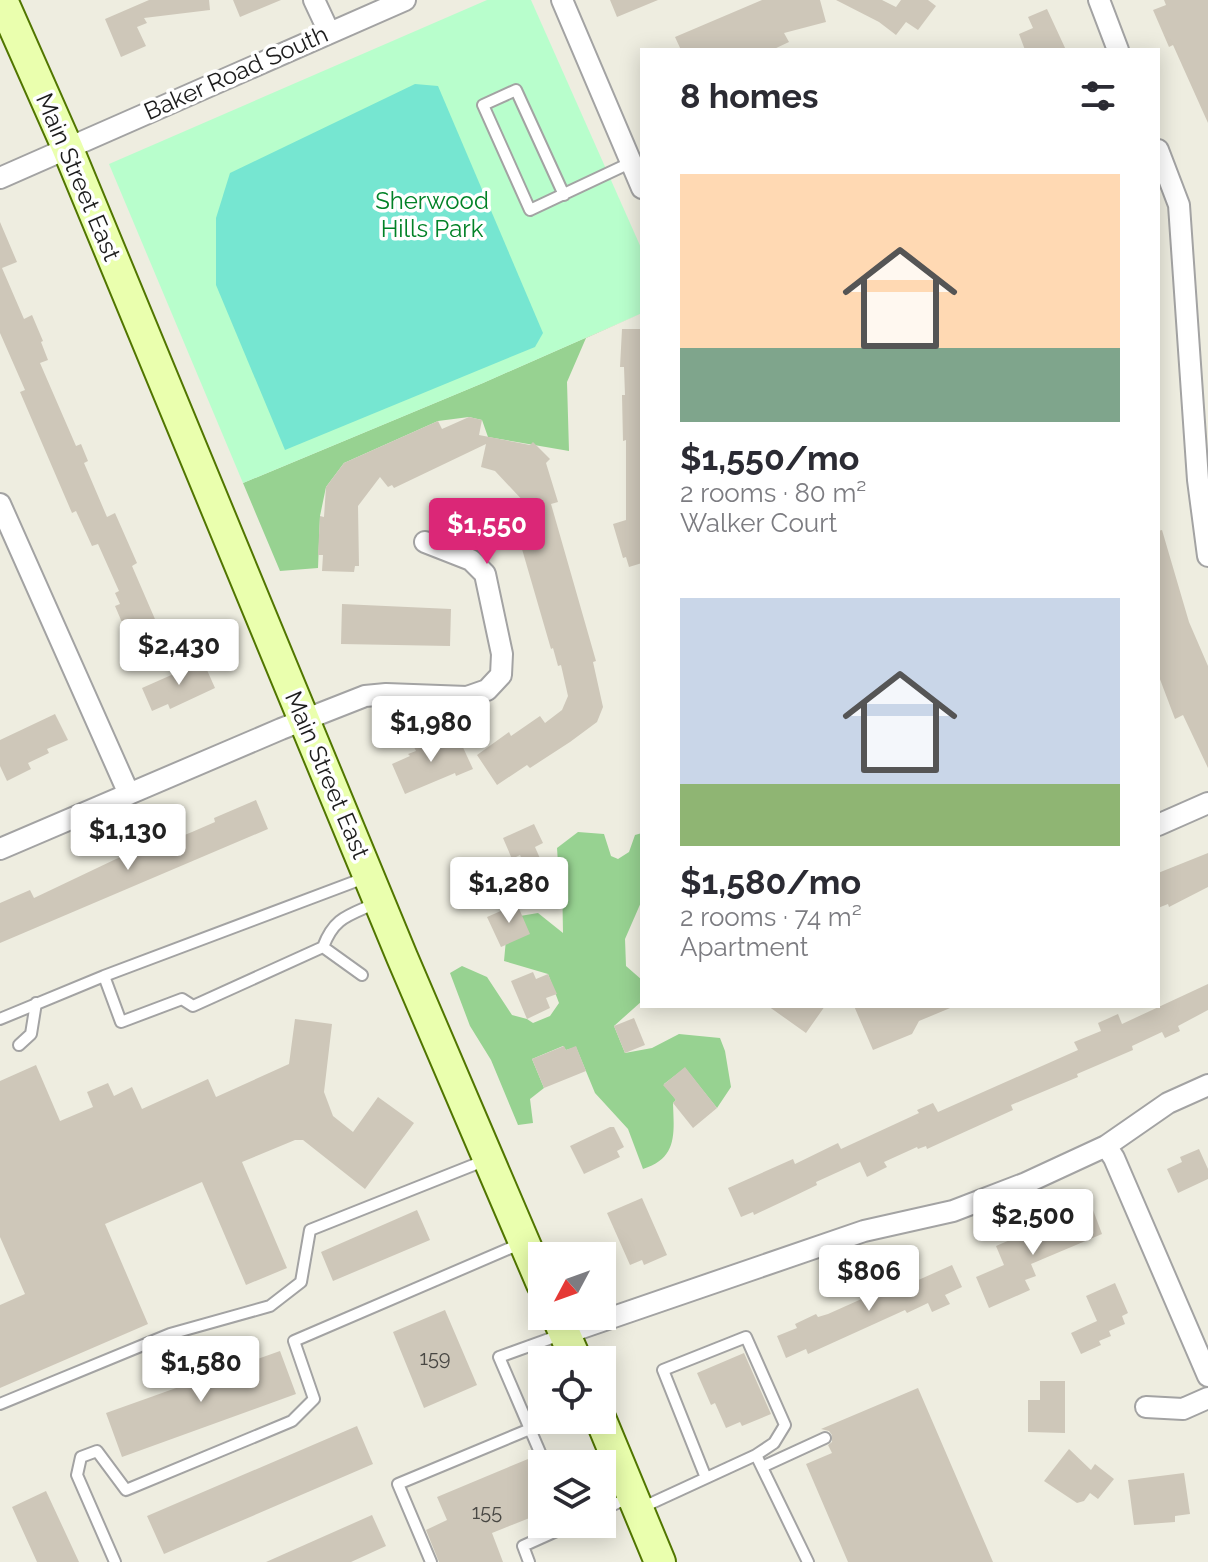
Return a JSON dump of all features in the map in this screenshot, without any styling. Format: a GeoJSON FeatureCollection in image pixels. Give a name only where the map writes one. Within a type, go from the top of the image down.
{"type":"FeatureCollection","features":[{"type":"Feature","properties":{"kind":"main road","name":"Main Street East"},"geometry":{"type":"LineString","coordinates":[[2,0],[67,147],[304,721],[528,1251]]}},
{"type":"Feature","properties":{"kind":"main road"},"geometry":{"type":"LineString","coordinates":[[607,1434],[660,1562]]}},
{"type":"Feature","properties":{"kind":"street"},"geometry":{"type":"LineString","coordinates":[[314,0],[329,32]]}},
{"type":"Feature","properties":{"kind":"street","name":"Baker Road South"},"geometry":{"type":"LineString","coordinates":[[0,178],[405,0]]}},
{"type":"Feature","properties":{"kind":"street"},"geometry":{"type":"LineString","coordinates":[[562,0],[637,160]]}},
{"type":"Feature","properties":{"kind":"street"},"geometry":{"type":"LineString","coordinates":[[1099,0],[1117,48]]}},
{"type":"Feature","properties":{"kind":"street"},"geometry":{"type":"LineString","coordinates":[[1160,155],[1179,205],[1198,480],[1208,556]]}},
{"type":"Feature","properties":{"kind":"street"},"geometry":{"type":"LineString","coordinates":[[0,504],[129,794]]}},
{"type":"Feature","properties":{"kind":"street"},"geometry":{"type":"LineString","coordinates":[[0,849],[365,696],[467,697],[487,690],[501,675],[502,654],[485,574],[471,560],[425,542]]}},
{"type":"Feature","properties":{"kind":"street"},"geometry":{"type":"LineString","coordinates":[[1160,824],[1208,803]]}},
{"type":"Feature","properties":{"kind":"street"},"geometry":{"type":"LineString","coordinates":[[566,1337],[864,1231],[953,1211],[1026,1183],[1106,1146],[1168,1103],[1208,1085]]}},
{"type":"Feature","properties":{"kind":"street"},"geometry":{"type":"LineString","coordinates":[[1106,1146],[1114,1158],[1208,1376]]}},
{"type":"Feature","properties":{"kind":"street"},"geometry":{"type":"LineString","coordinates":[[1146,1407],[1183,1409],[1208,1398]]}},
{"type":"Feature","properties":{"kind":"lane"},"geometry":{"type":"LineString","coordinates":[[564,195],[516,90],[483,105],[530,210],[564,195],[637,160]]}},
{"type":"Feature","properties":{"kind":"lane"},"geometry":{"type":"LineString","coordinates":[[104,976],[121,1022],[182,999],[193,1006],[323,947],[330,929],[375,888]]}},
{"type":"Feature","properties":{"kind":"lane"},"geometry":{"type":"LineString","coordinates":[[0,1019],[104,976],[375,888]]}},
{"type":"Feature","properties":{"kind":"lane"},"geometry":{"type":"LineString","coordinates":[[323,947],[362,975]]}},
{"type":"Feature","properties":{"kind":"lane"},"geometry":{"type":"LineString","coordinates":[[19,1045],[31,1034],[36,1003]]}},
{"type":"Feature","properties":{"kind":"lane"},"geometry":{"type":"LineString","coordinates":[[0,1404],[170,1334],[270,1306],[301,1282],[310,1230],[488,1159]]}},
{"type":"Feature","properties":{"kind":"lane"},"geometry":{"type":"LineString","coordinates":[[115,1562],[77,1475],[81,1457],[97,1451],[126,1490],[292,1421],[314,1399],[294,1341],[524,1242]]}},
{"type":"Feature","properties":{"kind":"lane"},"geometry":{"type":"LineString","coordinates":[[536,1346],[566,1337]]}},
{"type":"Feature","properties":{"kind":"lane"},"geometry":{"type":"LineString","coordinates":[[616,1507],[706,1478],[756,1455],[774,1443],[785,1425],[746,1337],[663,1370],[706,1478]]}},
{"type":"Feature","properties":{"kind":"lane"},"geometry":{"type":"LineString","coordinates":[[528,1348],[499,1357],[528,1424]]}},
{"type":"Feature","properties":{"kind":"lane"},"geometry":{"type":"LineString","coordinates":[[431,1562],[398,1484],[528,1430]]}},
{"type":"Feature","properties":{"kind":"lane"},"geometry":{"type":"LineString","coordinates":[[762,1467],[825,1438]]}},
{"type":"Feature","properties":{"kind":"lane"},"geometry":{"type":"LineString","coordinates":[[756,1455],[808,1562]]}},
{"type":"Feature","properties":{"kind":"lane"},"geometry":{"type":"LineString","coordinates":[[529,1562],[523,1546],[541,1538]]}},
{"type":"Feature","properties":{"kind":"green space","name":"Sherwood Hills Park"},"geometry":{"type":"Polygon","coordinates":[[[487,0],[531,0],[640,245],[640,314],[243,483],[109,164],[487,0]]]}},
{"type":"Feature","properties":{"kind":"green space"},"geometry":{"type":"Polygon","coordinates":[[[415,84],[438,86],[543,333],[535,347],[285,450],[216,285],[216,218],[230,173],[415,84]]]}},
{"type":"Feature","properties":{"kind":"green space"},"geometry":{"type":"Polygon","coordinates":[[[640,314],[586,338],[567,382],[569,451],[488,437],[482,420],[469,417],[438,421],[344,463],[326,487],[320,516],[318,568],[280,571],[243,483],[640,314]]]}},
{"type":"Feature","properties":{"kind":"green space"},"geometry":{"type":"Polygon","coordinates":[[[578,832],[604,834],[611,856],[618,859],[629,852],[635,835],[640,834],[640,905],[625,939],[626,966],[640,978],[640,1003],[614,1026],[625,1053],[652,1048],[679,1034],[720,1038],[725,1051],[731,1087],[717,1108],[685,1068],[664,1084],[676,1100],[673,1103],[672,1143],[663,1158],[643,1169],[628,1129],[595,1093],[576,1047],[566,1050],[563,1046],[532,1059],[544,1088],[530,1099],[533,1123],[518,1125],[491,1060],[470,1026],[450,973],[462,966],[487,977],[512,1015],[533,1023],[550,1016],[559,1003],[548,974],[504,961],[508,918],[538,913],[563,933],[562,877],[557,848],[578,832]]]}},
{"type":"Feature","properties":{"kind":"building"},"geometry":{"type":"Polygon","coordinates":[[[149,0],[209,0],[210,10],[144,18],[147,23],[137,27],[146,46],[121,57],[105,19],[149,0]]]}},
{"type":"Feature","properties":{"kind":"building"},"geometry":{"type":"Polygon","coordinates":[[[233,0],[281,0],[240,17],[233,0]]]}},
{"type":"Feature","properties":{"kind":"building"},"geometry":{"type":"Polygon","coordinates":[[[610,0],[658,0],[617,17],[610,0]]]}},
{"type":"Feature","properties":{"kind":"building"},"geometry":{"type":"Polygon","coordinates":[[[762,0],[820,0],[826,22],[784,33],[789,42],[776,48],[680,48],[675,37],[762,0]]]}},
{"type":"Feature","properties":{"kind":"building"},"geometry":{"type":"Polygon","coordinates":[[[836,0],[882,0],[896,7],[901,0],[928,0],[936,6],[918,30],[906,22],[896,35],[879,22],[836,0]]]}},
{"type":"Feature","properties":{"kind":"building"},"geometry":{"type":"Polygon","coordinates":[[[1164,0],[1208,0],[1208,123],[1173,45],[1169,47],[1153,10],[1166,5],[1164,0]]]}},
{"type":"Feature","properties":{"kind":"building"},"geometry":{"type":"Polygon","coordinates":[[[1047,9],[1065,48],[1024,48],[1019,34],[1033,28],[1028,17],[1047,9]]]}},
{"type":"Feature","properties":{"kind":"building"},"geometry":{"type":"Polygon","coordinates":[[[0,222],[17,262],[2,268],[24,319],[32,315],[48,360],[40,363],[76,446],[81,444],[88,461],[84,463],[107,517],[115,513],[137,563],[132,566],[164,640],[135,653],[115,606],[120,604],[115,593],[119,591],[98,544],[92,546],[76,511],[72,513],[20,392],[25,390],[0,333],[0,222]]]}},
{"type":"Feature","properties":{"kind":"building"},"geometry":{"type":"Polygon","coordinates":[[[622,329],[640,329],[640,564],[629,567],[626,557],[623,558],[613,524],[626,520],[624,367],[620,367],[622,329]]]}},
{"type":"Feature","properties":{"kind":"building"},"geometry":{"type":"Polygon","coordinates":[[[469,417],[482,420],[479,435],[530,445],[533,442],[550,459],[546,463],[558,502],[551,504],[596,661],[593,662],[603,707],[597,722],[570,742],[497,785],[477,755],[509,732],[511,736],[540,716],[545,723],[562,710],[568,696],[561,665],[558,666],[551,649],[515,525],[531,521],[526,504],[495,471],[481,467],[486,444],[394,488],[392,485],[388,487],[380,477],[358,506],[359,566],[355,566],[354,572],[322,571],[323,555],[318,555],[320,516],[324,517],[326,487],[344,463],[438,421],[442,429],[469,417]]]}},
{"type":"Feature","properties":{"kind":"building"},"geometry":{"type":"Polygon","coordinates":[[[1160,530],[1189,622],[1208,666],[1208,768],[1183,715],[1175,719],[1160,679],[1160,530]]]}},
{"type":"Feature","properties":{"kind":"building"},"geometry":{"type":"Polygon","coordinates":[[[342,604],[451,609],[450,646],[341,644],[342,604]]]}},
{"type":"Feature","properties":{"kind":"building"},"geometry":{"type":"Polygon","coordinates":[[[203,661],[215,688],[170,709],[168,704],[152,711],[142,688],[203,661]]]}},
{"type":"Feature","properties":{"kind":"building"},"geometry":{"type":"Polygon","coordinates":[[[55,714],[68,740],[47,749],[49,753],[28,763],[31,769],[7,781],[0,766],[0,740],[55,714]]]}},
{"type":"Feature","properties":{"kind":"building"},"geometry":{"type":"Polygon","coordinates":[[[441,738],[444,745],[460,741],[473,769],[456,776],[455,773],[405,794],[392,764],[410,756],[408,754],[416,751],[414,747],[441,738]]]}},
{"type":"Feature","properties":{"kind":"building"},"geometry":{"type":"Polygon","coordinates":[[[256,800],[268,829],[0,943],[0,903],[30,890],[34,898],[161,840],[162,844],[215,822],[214,818],[256,800]]]}},
{"type":"Feature","properties":{"kind":"building"},"geometry":{"type":"Polygon","coordinates":[[[534,824],[543,843],[535,847],[542,863],[527,870],[520,855],[512,859],[503,838],[534,824]]]}},
{"type":"Feature","properties":{"kind":"building"},"geometry":{"type":"Polygon","coordinates":[[[1208,853],[1208,887],[1169,907],[1168,904],[1160,907],[1160,872],[1208,853]]]}},
{"type":"Feature","properties":{"kind":"building"},"geometry":{"type":"Polygon","coordinates":[[[517,904],[530,934],[501,947],[487,917],[517,904]]]}},
{"type":"Feature","properties":{"kind":"building"},"geometry":{"type":"Polygon","coordinates":[[[533,972],[536,979],[548,974],[557,994],[546,998],[550,1008],[527,1019],[511,981],[533,972]]]}},
{"type":"Feature","properties":{"kind":"building"},"geometry":{"type":"Polygon","coordinates":[[[1208,984],[1208,1010],[1178,1026],[1180,1031],[1165,1038],[1162,1032],[1132,1046],[1133,1050],[1077,1074],[1078,1077],[1011,1105],[1013,1110],[927,1149],[926,1146],[917,1147],[884,1162],[887,1167],[867,1177],[860,1162],[754,1215],[753,1212],[741,1217],[728,1188],[793,1159],[795,1164],[838,1143],[841,1149],[919,1113],[917,1110],[933,1103],[938,1112],[1078,1050],[1074,1042],[1101,1031],[1098,1023],[1118,1014],[1122,1024],[1208,984]]]}},
{"type":"Feature","properties":{"kind":"building"},"geometry":{"type":"Polygon","coordinates":[[[771,1008],[824,1008],[806,1033],[771,1008]]]}},
{"type":"Feature","properties":{"kind":"building"},"geometry":{"type":"Polygon","coordinates":[[[855,1008],[950,1008],[919,1021],[912,1034],[873,1050],[855,1008]]]}},
{"type":"Feature","properties":{"kind":"building"},"geometry":{"type":"Polygon","coordinates":[[[634,1018],[645,1045],[625,1053],[614,1026],[634,1018]]]}},
{"type":"Feature","properties":{"kind":"building"},"geometry":{"type":"Polygon","coordinates":[[[295,1019],[332,1024],[324,1092],[333,1116],[353,1132],[378,1097],[414,1123],[365,1189],[303,1140],[295,1140],[242,1162],[287,1268],[246,1285],[202,1182],[105,1224],[148,1324],[0,1388],[0,1305],[25,1294],[0,1237],[0,1081],[36,1065],[60,1121],[93,1107],[87,1092],[108,1083],[114,1096],[132,1087],[142,1109],[208,1079],[216,1097],[289,1064],[295,1019]]]}},
{"type":"Feature","properties":{"kind":"building"},"geometry":{"type":"Polygon","coordinates":[[[564,1046],[566,1050],[576,1046],[586,1071],[544,1088],[532,1059],[564,1046]]]}},
{"type":"Feature","properties":{"kind":"building"},"geometry":{"type":"Polygon","coordinates":[[[685,1067],[717,1108],[693,1128],[663,1085],[685,1067]]]}},
{"type":"Feature","properties":{"kind":"building"},"geometry":{"type":"Polygon","coordinates":[[[614,1127],[624,1147],[617,1151],[620,1157],[584,1174],[570,1146],[614,1127]]]}},
{"type":"Feature","properties":{"kind":"building"},"geometry":{"type":"Polygon","coordinates":[[[1199,1149],[1208,1169],[1208,1179],[1178,1193],[1167,1169],[1182,1162],[1180,1157],[1199,1149]]]}},
{"type":"Feature","properties":{"kind":"building"},"geometry":{"type":"Polygon","coordinates":[[[642,1198],[667,1255],[644,1265],[642,1260],[630,1265],[607,1213],[642,1198]]]}},
{"type":"Feature","properties":{"kind":"building"},"geometry":{"type":"Polygon","coordinates":[[[417,1210],[430,1240],[333,1281],[321,1252],[417,1210]]]}},
{"type":"Feature","properties":{"kind":"building"},"geometry":{"type":"Polygon","coordinates":[[[1093,1210],[1102,1234],[1031,1264],[1036,1276],[1025,1280],[1030,1290],[989,1308],[976,1277],[1004,1265],[996,1246],[1019,1236],[1021,1241],[1093,1210]]]}},
{"type":"Feature","properties":{"kind":"building"},"geometry":{"type":"Polygon","coordinates":[[[952,1265],[962,1287],[945,1295],[950,1304],[932,1312],[928,1303],[907,1313],[905,1310],[808,1354],[806,1349],[786,1358],[777,1336],[797,1328],[795,1324],[816,1314],[818,1317],[828,1314],[875,1293],[878,1298],[952,1265]]]}},
{"type":"Feature","properties":{"kind":"building"},"geometry":{"type":"Polygon","coordinates":[[[1115,1283],[1128,1313],[1122,1316],[1125,1324],[1109,1331],[1111,1336],[1099,1341],[1101,1345],[1081,1354],[1071,1333],[1097,1321],[1086,1296],[1115,1283]]]}},
{"type":"Feature","properties":{"kind":"building"},"geometry":{"type":"Polygon","coordinates":[[[445,1310],[477,1385],[424,1408],[393,1332],[445,1310]]]}},
{"type":"Feature","properties":{"kind":"building"},"geometry":{"type":"Polygon","coordinates":[[[280,1351],[296,1394],[122,1457],[106,1413],[280,1351]]]}},
{"type":"Feature","properties":{"kind":"building"},"geometry":{"type":"Polygon","coordinates":[[[744,1353],[771,1414],[742,1426],[740,1422],[726,1428],[715,1403],[711,1405],[697,1373],[744,1353]]]}},
{"type":"Feature","properties":{"kind":"building"},"geometry":{"type":"Polygon","coordinates":[[[1040,1381],[1065,1381],[1065,1433],[1028,1432],[1028,1400],[1040,1400],[1040,1381]]]}},
{"type":"Feature","properties":{"kind":"building"},"geometry":{"type":"Polygon","coordinates":[[[918,1388],[993,1562],[848,1562],[806,1464],[832,1453],[828,1445],[832,1442],[832,1435],[821,1429],[918,1388]]]}},
{"type":"Feature","properties":{"kind":"building"},"geometry":{"type":"Polygon","coordinates":[[[357,1426],[373,1464],[164,1554],[147,1516],[357,1426]]]}},
{"type":"Feature","properties":{"kind":"building"},"geometry":{"type":"Polygon","coordinates":[[[1069,1449],[1091,1470],[1095,1464],[1114,1479],[1098,1499],[1090,1493],[1084,1501],[1077,1503],[1044,1481],[1069,1449]]]}},
{"type":"Feature","properties":{"kind":"building"},"geometry":{"type":"Polygon","coordinates":[[[528,1459],[528,1519],[492,1533],[503,1562],[439,1562],[426,1530],[447,1520],[437,1497],[528,1459]]]}},
{"type":"Feature","properties":{"kind":"building"},"geometry":{"type":"Polygon","coordinates":[[[1184,1473],[1190,1514],[1175,1516],[1175,1522],[1134,1525],[1128,1480],[1184,1473]]]}},
{"type":"Feature","properties":{"kind":"building"},"geometry":{"type":"Polygon","coordinates":[[[46,1491],[79,1562],[37,1562],[12,1507],[46,1491]]]}},
{"type":"Feature","properties":{"kind":"building"},"geometry":{"type":"Polygon","coordinates":[[[372,1515],[386,1546],[351,1562],[266,1562],[372,1515]]]}}]}
